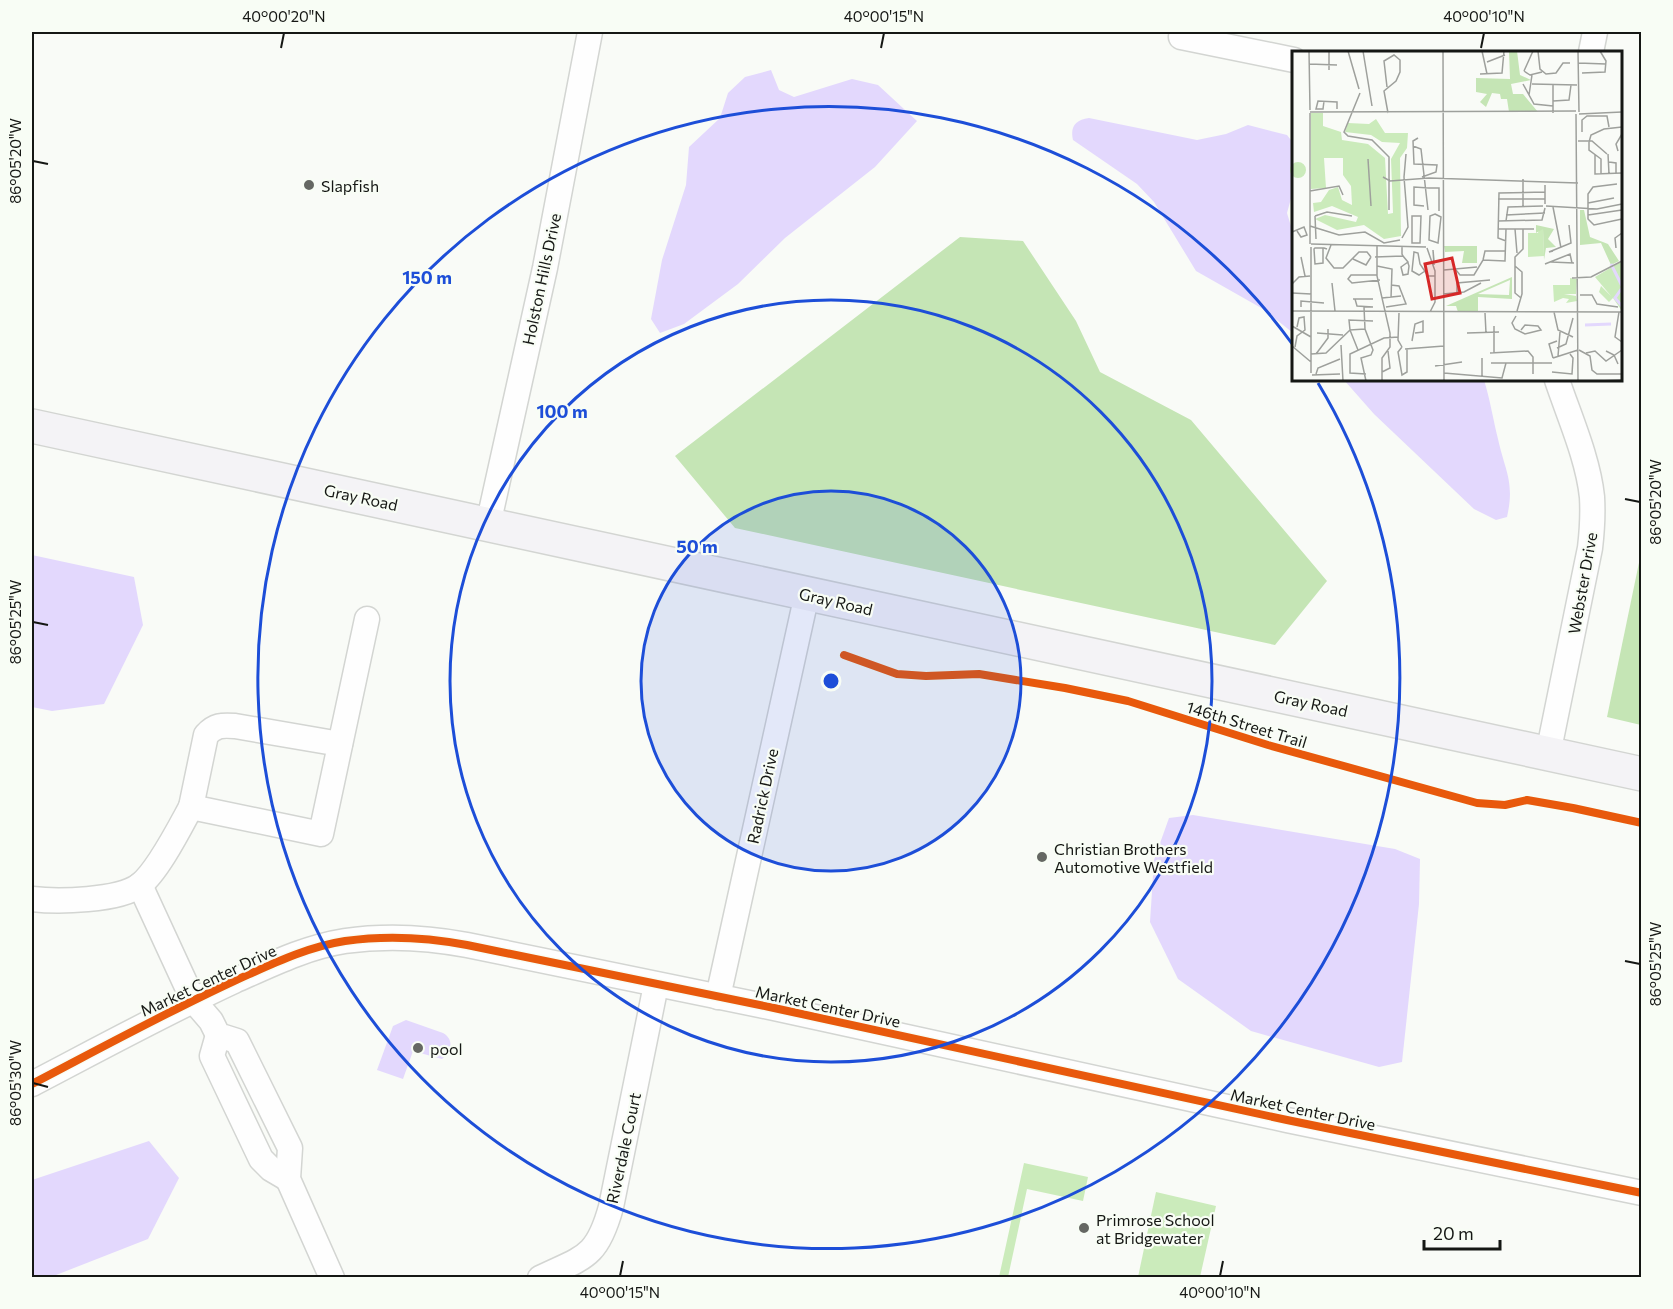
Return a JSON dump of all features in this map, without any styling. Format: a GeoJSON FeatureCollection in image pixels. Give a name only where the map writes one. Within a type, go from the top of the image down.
{"type":"FeatureCollection","features":[{"type":"Feature","properties":{"kind":"street","name":"Holston Hills Drive"},"geometry":{"type":"LineString","coordinates":[[488,525],[545,268],[590,32]]}},
{"type":"Feature","properties":{"kind":"street"},"geometry":{"type":"LineString","coordinates":[[1591,51],[1595,32]]}},
{"type":"Feature","properties":{"kind":"street"},"geometry":{"type":"LineString","coordinates":[[1182,34],[1292,60]]}},
{"type":"Feature","properties":{"kind":"street","name":"Webster Drive"},"geometry":{"type":"LineString","coordinates":[[1548,754],[1590,548],[1593,518],[1592,494],[1587,468],[1557,381]]}},
{"type":"Feature","properties":{"kind":"street","name":"Gray Road"},"geometry":{"type":"LineString","coordinates":[[32,426],[1641,774]]}},
{"type":"Feature","properties":{"kind":"street","name":"Radrick Drive"},"geometry":{"type":"LineString","coordinates":[[718,997],[807,594]]}},
{"type":"Feature","properties":{"kind":"street"},"geometry":{"type":"LineString","coordinates":[[191,807],[321,834],[367,619]]}},
{"type":"Feature","properties":{"kind":"street"},"geometry":{"type":"LineString","coordinates":[[32,899],[55,902],[77,901],[123,892],[140,885],[171,843],[191,807],[206,735],[212,728],[221,725],[235,726],[340,744]]}},
{"type":"Feature","properties":{"kind":"street"},"geometry":{"type":"LineString","coordinates":[[140,885],[193,1000],[211,1021],[219,1035],[212,1056],[256,1149],[261,1159],[271,1169],[288,1179],[332,1278]]}},
{"type":"Feature","properties":{"kind":"street","name":"Market Center Drive"},"geometry":{"type":"LineString","coordinates":[[32,1084],[193,1000],[302,952],[343,941],[378,937],[417,937],[656,984],[1287,1120],[1641,1193]]}},
{"type":"Feature","properties":{"kind":"street","name":"Riverdale Court"},"geometry":{"type":"LineString","coordinates":[[540,1278],[585,1256],[596,1246],[604,1231],[611,1207],[656,984]]}},
{"type":"Feature","properties":{"kind":"green space"},"geometry":{"type":"Polygon","coordinates":[[[960,237],[1023,241],[1076,321],[1100,372],[1191,420],[1327,581],[1275,645],[735,528],[675,456],[960,237]]]}},
{"type":"Feature","properties":{"kind":"green space"},"geometry":{"type":"Polygon","coordinates":[[[1641,553],[1641,725],[1607,717],[1641,553]]]}},
{"type":"Feature","properties":{"kind":"green space"},"geometry":{"type":"Polygon","coordinates":[[[1024,1163],[1088,1177],[1083,1201],[1027,1189],[1008,1277],[999,1277],[1024,1163]]]}},
{"type":"Feature","properties":{"kind":"green space"},"geometry":{"type":"Polygon","coordinates":[[[1156,1192],[1216,1206],[1200,1277],[1138,1277],[1156,1192]]]}},
{"type":"Feature","properties":{"kind":"shaded area"},"geometry":{"type":"Polygon","coordinates":[[[771,70],[779,90],[794,97],[852,79],[878,85],[917,121],[875,167],[785,238],[738,284],[684,324],[660,333],[651,319],[662,260],[686,185],[689,147],[720,118],[728,93],[745,77],[771,70]]]}},
{"type":"Feature","properties":{"kind":"shaded area"},"geometry":{"type":"Polygon","coordinates":[[[1089,118],[1197,140],[1226,134],[1248,125],[1287,135],[1292,141],[1292,195],[1287,213],[1292,230],[1292,332],[1263,309],[1196,271],[1154,202],[1137,184],[1073,140],[1073,128],[1080,120],[1089,118]]]}},
{"type":"Feature","properties":{"kind":"shaded area"},"geometry":{"type":"Polygon","coordinates":[[[1345,381],[1484,381],[1510,485],[1507,517],[1496,520],[1474,509],[1374,414],[1345,381]]]}},
{"type":"Feature","properties":{"kind":"shaded area"},"geometry":{"type":"Polygon","coordinates":[[[32,555],[134,577],[143,625],[104,704],[52,711],[32,707],[32,555]]]}},
{"type":"Feature","properties":{"kind":"shaded area"},"geometry":{"type":"Polygon","coordinates":[[[1193,815],[1395,849],[1420,859],[1419,904],[1402,1062],[1379,1067],[1251,1031],[1178,979],[1150,922],[1154,860],[1169,818],[1193,815]]]}},
{"type":"Feature","properties":{"kind":"shaded area","name":"pool"},"geometry":{"type":"Polygon","coordinates":[[[406,1020],[443,1033],[449,1039],[450,1046],[448,1053],[442,1059],[413,1051],[403,1079],[377,1070],[393,1026],[406,1020]]]}},
{"type":"Feature","properties":{"kind":"shaded area"},"geometry":{"type":"Polygon","coordinates":[[[149,1141],[179,1178],[148,1239],[51,1277],[32,1277],[32,1180],[149,1141]]]}},
{"type":"Feature","properties":{"kind":"cycle path","name":"146th Street Trail"},"geometry":{"type":"LineString","coordinates":[[844,655],[897,674],[926,676],[979,674],[1128,701],[1268,745],[1477,803],[1505,805],[1527,800],[1642,823]]}},
{"type":"Feature","properties":{"kind":"cycle path"},"geometry":{"type":"LineString","coordinates":[[32,1084],[132,1031],[288,957],[345,941],[376,938],[436,940],[774,1008],[1287,1120],[1642,1193]]}},
{"type":"Feature","properties":{"kind":"place","name":"Slapfish"},"geometry":{"type":"Point","coordinates":[309,185]}},
{"type":"Feature","properties":{"kind":"place","name":"Christian Brothers Automotive Westfield"},"geometry":{"type":"Point","coordinates":[1042,857]}},
{"type":"Feature","properties":{"kind":"place","name":"pool"},"geometry":{"type":"Point","coordinates":[418,1048]}},
{"type":"Feature","properties":{"kind":"place","name":"Primrose School at Bridgewater"},"geometry":{"type":"Point","coordinates":[1084,1228]}}]}
